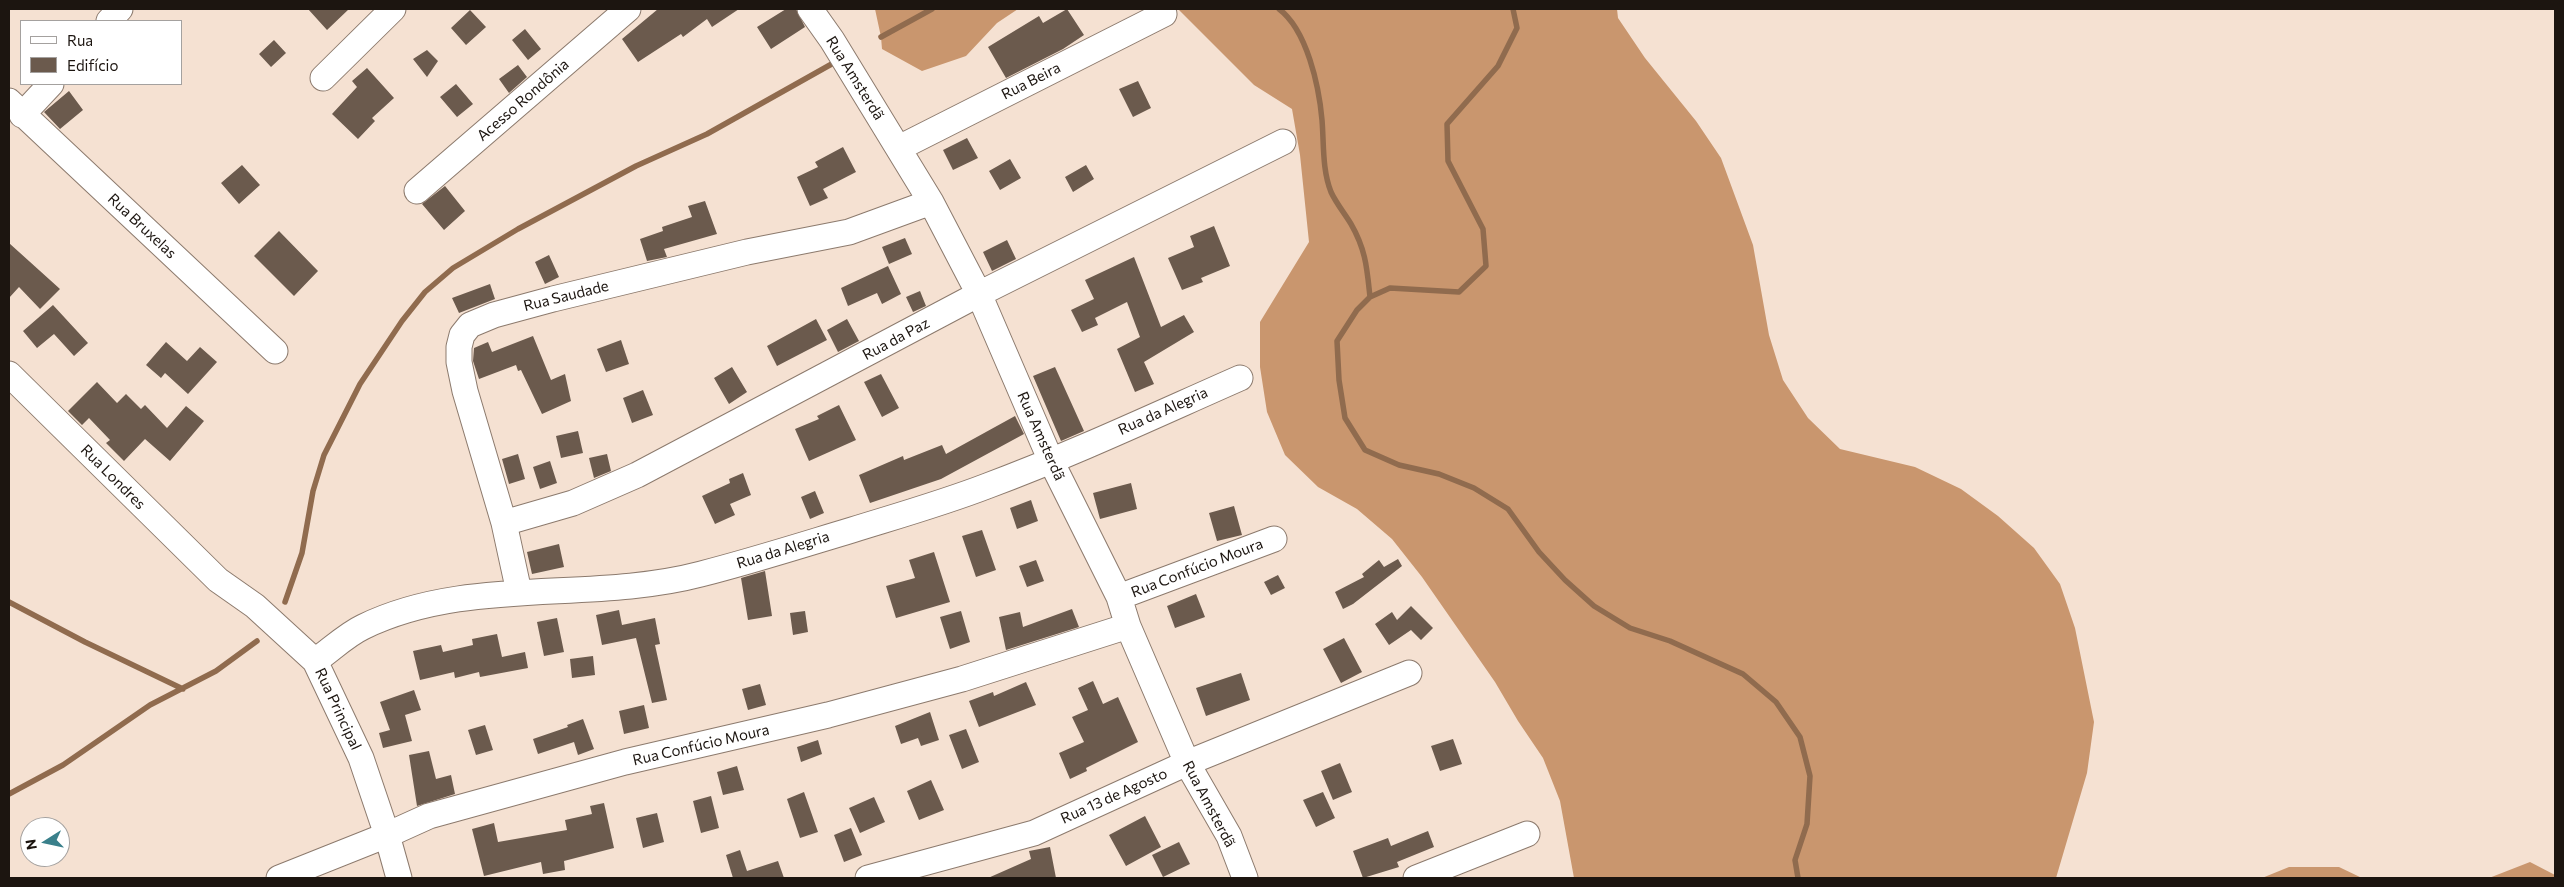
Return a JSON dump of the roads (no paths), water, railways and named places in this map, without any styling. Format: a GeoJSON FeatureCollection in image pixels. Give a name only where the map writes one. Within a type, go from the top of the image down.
{"type":"FeatureCollection","features":[{"type":"Feature","properties":{"kind":"street"},"geometry":{"type":"LineString","coordinates":[[110,20],[120,9]]}},
{"type":"Feature","properties":{"kind":"street"},"geometry":{"type":"LineString","coordinates":[[323,78],[393,9]]}},
{"type":"Feature","properties":{"kind":"street","name":"Acesso Rondônia"},"geometry":{"type":"LineString","coordinates":[[417,190],[628,9]]}},
{"type":"Feature","properties":{"kind":"street","name":"Rua Amsterdã"},"geometry":{"type":"LineString","coordinates":[[810,9],[899,148],[931,202],[979,294],[1051,461],[1120,597],[1128,626],[1187,763],[1229,836],[1245,878]]}},
{"type":"Feature","properties":{"kind":"street","name":"Rua Beira"},"geometry":{"type":"LineString","coordinates":[[899,148],[1164,14]]}},
{"type":"Feature","properties":{"kind":"street"},"geometry":{"type":"LineString","coordinates":[[16,108],[50,85]]}},
{"type":"Feature","properties":{"kind":"street","name":"Rua Bruxelas"},"geometry":{"type":"LineString","coordinates":[[16,108],[275,351]]}},
{"type":"Feature","properties":{"kind":"street","name":"Rua da Paz"},"geometry":{"type":"LineString","coordinates":[[504,523],[573,503],[637,475],[979,294],[1283,142]]}},
{"type":"Feature","properties":{"kind":"street","name":"Rua Saudade"},"geometry":{"type":"LineString","coordinates":[[519,592],[504,523],[465,391],[459,362],[459,347],[462,335],[470,325],[494,315],[553,299],[747,252],[849,232],[931,202]]}},
{"type":"Feature","properties":{"kind":"street","name":"Rua Londres"},"geometry":{"type":"LineString","coordinates":[[9,374],[218,580]]}},
{"type":"Feature","properties":{"kind":"street","name":"Rua da Alegria"},"geometry":{"type":"LineString","coordinates":[[315,660],[362,627],[418,606],[519,592],[551,593],[627,588],[698,575],[899,515],[985,487],[1051,461],[1240,378]]}},
{"type":"Feature","properties":{"kind":"street","name":"Rua Confúcio Moura"},"geometry":{"type":"LineString","coordinates":[[1120,597],[1274,539]]}},
{"type":"Feature","properties":{"kind":"street","name":"Rua Principal"},"geometry":{"type":"LineString","coordinates":[[218,580],[255,606],[315,660],[361,758],[387,835],[399,878]]}},
{"type":"Feature","properties":{"kind":"street","name":"Rua Confúcio Moura"},"geometry":{"type":"LineString","coordinates":[[280,878],[387,835],[428,816],[625,762],[848,710],[962,679],[1128,626]]}},
{"type":"Feature","properties":{"kind":"street","name":"Rua 13 de Agosto"},"geometry":{"type":"LineString","coordinates":[[868,878],[1034,833],[1187,763],[1409,673]]}},
{"type":"Feature","properties":{"kind":"street"},"geometry":{"type":"LineString","coordinates":[[1416,878],[1527,834]]}},
{"type":"Feature","properties":{"kind":"waterway"},"geometry":{"type":"LineString","coordinates":[[881,37],[932,9]]}},
{"type":"Feature","properties":{"kind":"waterway"},"geometry":{"type":"LineString","coordinates":[[1279,9],[1289,18],[1297,30],[1310,60],[1318,91],[1328,183],[1333,196],[1360,242],[1367,268],[1370,297]]}},
{"type":"Feature","properties":{"kind":"waterway"},"geometry":{"type":"LineString","coordinates":[[1513,9],[1517,28],[1498,66],[1447,124],[1448,161],[1483,229],[1486,266],[1459,292],[1390,288],[1370,297],[1357,310],[1337,341],[1339,380],[1345,418],[1365,450],[1399,465],[1439,474],[1474,488],[1508,509],[1539,552],[1565,580],[1594,606],[1630,628],[1670,641],[1743,674],[1776,702],[1800,737],[1810,776],[1807,824],[1795,860],[1798,878]]}},
{"type":"Feature","properties":{"kind":"waterway"},"geometry":{"type":"LineString","coordinates":[[285,602],[302,553],[313,491],[324,455],[360,384],[402,321],[425,292],[453,268],[518,229],[636,166],[707,134],[837,61]]}},
{"type":"Feature","properties":{"kind":"waterway"},"geometry":{"type":"LineString","coordinates":[[9,602],[85,642],[183,689]]}},
{"type":"Feature","properties":{"kind":"waterway"},"geometry":{"type":"LineString","coordinates":[[9,794],[63,765],[150,705],[216,671],[257,641]]}}]}
